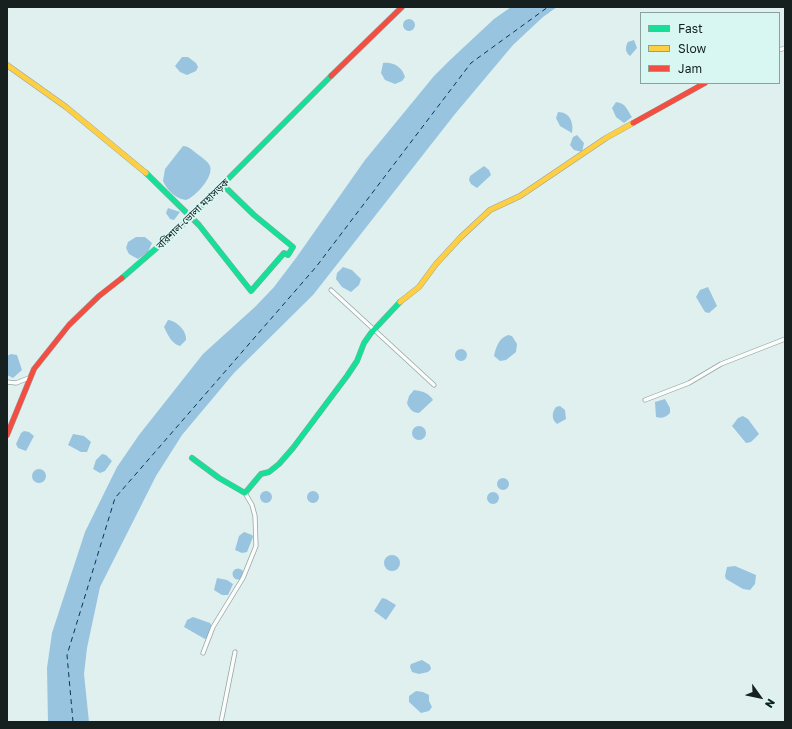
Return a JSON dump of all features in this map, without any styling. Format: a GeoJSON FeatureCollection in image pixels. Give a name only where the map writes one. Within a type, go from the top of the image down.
{"type":"FeatureCollection","features":[{"type":"Feature","properties":{"kind":"main road","name":"বরিশাল-ভোলা মহাসড়ক"},"geometry":{"type":"LineString","coordinates":[[7,435],[29,378],[40,360],[81,312],[157,250],[223,185],[294,110],[402,7]]}},
{"type":"Feature","properties":{"kind":"main road"},"geometry":{"type":"LineString","coordinates":[[7,65],[66,107],[157,182],[191,216],[252,290],[284,253],[288,255],[293,247],[254,215],[223,185]]}},
{"type":"Feature","properties":{"kind":"main road"},"geometry":{"type":"LineString","coordinates":[[192,458],[219,478],[244,493],[261,474],[273,469],[289,453],[347,376],[357,360],[366,339],[393,308],[419,287],[436,264],[461,237],[490,210],[520,196],[606,138],[703,84]]}},
{"type":"Feature","properties":{"kind":"street"},"geometry":{"type":"LineString","coordinates":[[331,290],[434,385]]}},
{"type":"Feature","properties":{"kind":"street"},"geometry":{"type":"LineString","coordinates":[[645,400],[689,383],[721,364],[785,339]]}},
{"type":"Feature","properties":{"kind":"street"},"geometry":{"type":"LineString","coordinates":[[7,382],[16,383],[29,378]]}},
{"type":"Feature","properties":{"kind":"street"},"geometry":{"type":"LineString","coordinates":[[203,653],[216,620],[223,607],[228,604],[243,578],[256,546],[255,516],[252,505],[244,493]]}},
{"type":"Feature","properties":{"kind":"street"},"geometry":{"type":"LineString","coordinates":[[221,722],[235,652]]}},
{"type":"Feature","properties":{"kind":"water"},"geometry":{"type":"Polygon","coordinates":[[[511,7],[557,7],[543,17],[513,45],[455,114],[313,295],[234,373],[182,435],[156,476],[100,587],[87,648],[84,674],[89,722],[48,722],[47,668],[52,633],[85,532],[117,467],[139,435],[203,354],[256,306],[274,287],[365,160],[434,76],[494,19],[511,7]]]}},
{"type":"Feature","properties":{"kind":"water"},"geometry":{"type":"Polygon","coordinates":[[[411,19],[414,20],[414,30],[407,31],[404,30],[403,23],[404,20],[411,19]]]}},
{"type":"Feature","properties":{"kind":"water"},"geometry":{"type":"Polygon","coordinates":[[[634,40],[637,48],[630,56],[626,51],[626,46],[628,42],[634,40]]]}},
{"type":"Feature","properties":{"kind":"water"},"geometry":{"type":"Polygon","coordinates":[[[182,57],[188,57],[196,63],[198,67],[196,71],[187,75],[180,72],[175,66],[182,57]]]}},
{"type":"Feature","properties":{"kind":"water"},"geometry":{"type":"Polygon","coordinates":[[[383,63],[391,63],[400,68],[405,77],[402,81],[395,84],[385,80],[381,73],[383,63]]]}},
{"type":"Feature","properties":{"kind":"water"},"geometry":{"type":"Polygon","coordinates":[[[616,102],[624,105],[632,117],[624,123],[616,117],[612,108],[616,102]]]}},
{"type":"Feature","properties":{"kind":"water"},"geometry":{"type":"Polygon","coordinates":[[[558,112],[566,114],[572,122],[572,133],[560,126],[556,118],[558,112]]]}},
{"type":"Feature","properties":{"kind":"water"},"geometry":{"type":"Polygon","coordinates":[[[577,135],[584,143],[582,152],[574,150],[570,145],[573,137],[577,135]]]}},
{"type":"Feature","properties":{"kind":"water"},"geometry":{"type":"Polygon","coordinates":[[[183,146],[190,148],[210,166],[207,181],[199,191],[186,200],[172,194],[163,181],[165,169],[183,146]]]}},
{"type":"Feature","properties":{"kind":"water"},"geometry":{"type":"Polygon","coordinates":[[[484,166],[489,170],[491,175],[477,188],[471,184],[469,180],[470,176],[484,166]]]}},
{"type":"Feature","properties":{"kind":"water"},"geometry":{"type":"Polygon","coordinates":[[[168,208],[180,212],[174,220],[170,219],[166,213],[168,208]]]}},
{"type":"Feature","properties":{"kind":"water"},"geometry":{"type":"Polygon","coordinates":[[[136,237],[145,237],[152,243],[148,252],[138,259],[129,254],[126,248],[128,242],[136,237]]]}},
{"type":"Feature","properties":{"kind":"water"},"geometry":{"type":"Polygon","coordinates":[[[343,267],[352,270],[361,279],[359,285],[351,292],[342,287],[336,279],[337,273],[343,267]]]}},
{"type":"Feature","properties":{"kind":"water"},"geometry":{"type":"Polygon","coordinates":[[[708,287],[717,306],[709,313],[705,312],[696,297],[700,290],[708,287]]]}},
{"type":"Feature","properties":{"kind":"water"},"geometry":{"type":"Polygon","coordinates":[[[168,320],[178,324],[185,333],[186,340],[180,346],[172,341],[168,336],[164,327],[168,320]]]}},
{"type":"Feature","properties":{"kind":"water"},"geometry":{"type":"Polygon","coordinates":[[[508,335],[512,336],[517,344],[516,352],[506,360],[500,361],[494,356],[496,349],[502,338],[508,335]]]}},
{"type":"Feature","properties":{"kind":"water"},"geometry":{"type":"Polygon","coordinates":[[[459,349],[463,349],[467,355],[463,361],[459,361],[455,357],[455,353],[459,349]]]}},
{"type":"Feature","properties":{"kind":"water"},"geometry":{"type":"Polygon","coordinates":[[[11,354],[17,355],[22,370],[13,378],[7,375],[7,356],[11,354]]]}},
{"type":"Feature","properties":{"kind":"water"},"geometry":{"type":"Polygon","coordinates":[[[414,390],[425,393],[433,400],[419,413],[412,410],[407,403],[409,396],[414,390]]]}},
{"type":"Feature","properties":{"kind":"water"},"geometry":{"type":"Polygon","coordinates":[[[665,399],[670,408],[670,413],[664,417],[656,417],[655,402],[665,399]]]}},
{"type":"Feature","properties":{"kind":"water"},"geometry":{"type":"Polygon","coordinates":[[[560,406],[565,410],[566,419],[557,424],[553,418],[553,413],[556,407],[560,406]]]}},
{"type":"Feature","properties":{"kind":"water"},"geometry":{"type":"Polygon","coordinates":[[[743,416],[748,419],[759,434],[751,442],[746,443],[732,426],[738,418],[743,416]]]}},
{"type":"Feature","properties":{"kind":"water"},"geometry":{"type":"Polygon","coordinates":[[[416,426],[422,426],[426,430],[426,436],[422,440],[416,440],[412,436],[412,430],[416,426]]]}},
{"type":"Feature","properties":{"kind":"water"},"geometry":{"type":"Polygon","coordinates":[[[24,431],[29,432],[34,436],[26,451],[18,448],[16,444],[21,433],[24,431]]]}},
{"type":"Feature","properties":{"kind":"water"},"geometry":{"type":"Polygon","coordinates":[[[73,434],[84,436],[91,442],[87,452],[81,452],[68,445],[73,434]]]}},
{"type":"Feature","properties":{"kind":"water"},"geometry":{"type":"Polygon","coordinates":[[[102,454],[106,455],[112,461],[105,471],[100,473],[93,469],[96,460],[102,454]]]}},
{"type":"Feature","properties":{"kind":"water"},"geometry":{"type":"Polygon","coordinates":[[[39,469],[44,471],[46,476],[44,481],[39,483],[34,481],[32,476],[34,471],[39,469]]]}},
{"type":"Feature","properties":{"kind":"water"},"geometry":{"type":"Polygon","coordinates":[[[503,478],[507,480],[509,484],[507,488],[503,490],[499,488],[497,484],[499,480],[503,478]]]}},
{"type":"Feature","properties":{"kind":"water"},"geometry":{"type":"Polygon","coordinates":[[[266,491],[270,493],[272,497],[270,501],[266,503],[262,501],[260,497],[262,493],[266,491]]]}},
{"type":"Feature","properties":{"kind":"water"},"geometry":{"type":"Polygon","coordinates":[[[313,491],[317,493],[319,497],[317,501],[313,503],[309,501],[307,497],[309,493],[313,491]]]}},
{"type":"Feature","properties":{"kind":"water"},"geometry":{"type":"Polygon","coordinates":[[[495,492],[498,493],[498,503],[491,504],[488,503],[487,496],[488,493],[495,492]]]}},
{"type":"Feature","properties":{"kind":"water"},"geometry":{"type":"Polygon","coordinates":[[[244,532],[252,535],[253,537],[247,552],[242,553],[235,550],[239,536],[244,532]]]}},
{"type":"Feature","properties":{"kind":"water"},"geometry":{"type":"Polygon","coordinates":[[[392,555],[399,560],[400,563],[395,570],[392,571],[385,566],[384,563],[389,556],[392,555]]]}},
{"type":"Feature","properties":{"kind":"water"},"geometry":{"type":"Polygon","coordinates":[[[735,566],[756,575],[755,584],[750,590],[743,589],[726,579],[725,576],[727,567],[735,566]]]}},
{"type":"Feature","properties":{"kind":"water"},"geometry":{"type":"Polygon","coordinates":[[[238,568],[242,570],[244,574],[242,578],[238,580],[234,578],[232,574],[234,570],[238,568]]]}},
{"type":"Feature","properties":{"kind":"water"},"geometry":{"type":"Polygon","coordinates":[[[217,578],[227,580],[233,584],[228,595],[222,595],[214,590],[217,578]]]}},
{"type":"Feature","properties":{"kind":"water"},"geometry":{"type":"Polygon","coordinates":[[[382,598],[396,605],[386,620],[374,611],[382,598]]]}},
{"type":"Feature","properties":{"kind":"water"},"geometry":{"type":"Polygon","coordinates":[[[193,617],[210,623],[212,626],[208,637],[205,639],[184,627],[187,620],[193,617]]]}},
{"type":"Feature","properties":{"kind":"water"},"geometry":{"type":"Polygon","coordinates":[[[422,660],[430,665],[431,669],[428,672],[419,674],[412,672],[410,667],[411,664],[422,660]]]}},
{"type":"Feature","properties":{"kind":"water"},"geometry":{"type":"Polygon","coordinates":[[[416,691],[429,695],[429,701],[432,707],[429,711],[421,713],[409,702],[409,696],[416,691]]]}},
{"type":"Feature","properties":{"kind":"ferry route"},"geometry":{"type":"LineString","coordinates":[[73,722],[67,655],[115,498],[316,267],[471,63],[548,7]]}},
{"type":"Feature","properties":{"kind":"traffic: fast"},"geometry":{"type":"LineString","coordinates":[[122,278],[175,232],[331,76]]}},
{"type":"Feature","properties":{"kind":"traffic: fast"},"geometry":{"type":"LineString","coordinates":[[146,173],[199,225],[251,291],[284,253],[288,255],[293,247],[254,215],[223,185]]}},
{"type":"Feature","properties":{"kind":"traffic: fast"},"geometry":{"type":"LineString","coordinates":[[192,458],[219,478],[245,493],[261,474],[269,472],[279,464],[293,448],[347,376],[357,361],[364,343],[371,333],[400,302]]}},
{"type":"Feature","properties":{"kind":"traffic: slow"},"geometry":{"type":"LineString","coordinates":[[7,65],[66,107],[146,173]]}},
{"type":"Feature","properties":{"kind":"traffic: slow"},"geometry":{"type":"LineString","coordinates":[[400,302],[419,287],[436,264],[461,237],[490,210],[520,196],[606,138],[633,123]]}},
{"type":"Feature","properties":{"kind":"traffic: jam"},"geometry":{"type":"LineString","coordinates":[[331,76],[402,7]]}},
{"type":"Feature","properties":{"kind":"traffic: jam"},"geometry":{"type":"LineString","coordinates":[[633,123],[703,84]]}},
{"type":"Feature","properties":{"kind":"traffic: jam"},"geometry":{"type":"LineString","coordinates":[[7,435],[34,369],[69,325],[99,296],[122,278]]}}]}
